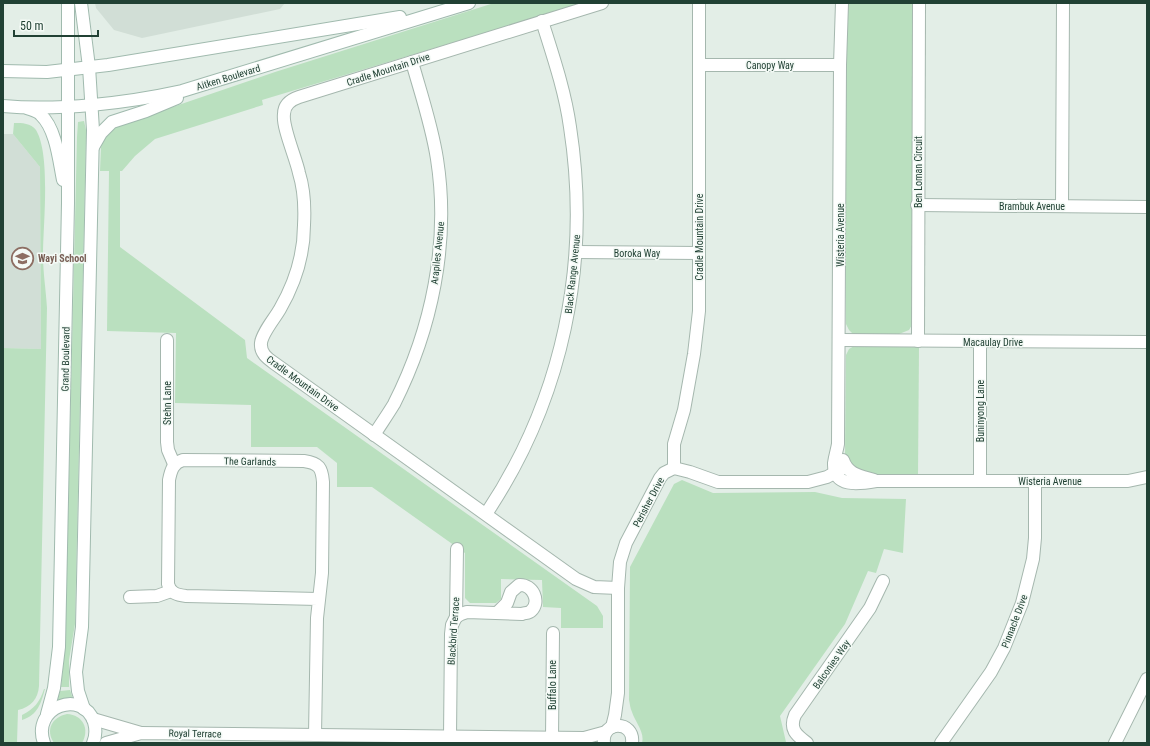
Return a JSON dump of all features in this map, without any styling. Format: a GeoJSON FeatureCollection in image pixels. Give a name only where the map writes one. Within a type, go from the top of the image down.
{"type":"FeatureCollection","features":[{"type":"Feature","properties":{"kind":"street","name":"Grand Boulevard"},"geometry":{"type":"LineString","coordinates":[[44,743],[41,728],[47,714],[54,688],[59,647],[68,202],[68,3]]}},
{"type":"Feature","properties":{"kind":"street"},"geometry":{"type":"LineString","coordinates":[[81,3],[89,67],[93,117],[82,627],[76,672],[78,691],[84,709]]}},
{"type":"Feature","properties":{"kind":"street","name":"Aitken Boulevard"},"geometry":{"type":"LineString","coordinates":[[3,106],[25,108],[69,106],[160,96],[221,80],[469,3]]}},
{"type":"Feature","properties":{"kind":"street","name":"Cradle Mountain Drive"},"geometry":{"type":"LineString","coordinates":[[602,3],[292,99],[288,103],[284,113],[286,129],[300,174],[304,202],[303,245],[294,280],[283,305],[262,340],[261,348],[266,357],[274,363],[576,579],[594,587],[618,588]]}},
{"type":"Feature","properties":{"kind":"street","name":"Cradle Mountain Drive"},"geometry":{"type":"LineString","coordinates":[[674,468],[674,444],[684,410],[694,354],[698,311],[700,65],[699,3]]}},
{"type":"Feature","properties":{"kind":"street","name":"Wisteria Avenue"},"geometry":{"type":"LineString","coordinates":[[837,3],[840,25]]}},
{"type":"Feature","properties":{"kind":"street","name":"Wisteria Avenue"},"geometry":{"type":"LineString","coordinates":[[842,3],[840,25],[840,340],[838,444],[834,461],[840,470],[876,481],[1128,481],[1147,477]]}},
{"type":"Feature","properties":{"kind":"street","name":"Ben Loman Circuit"},"geometry":{"type":"LineString","coordinates":[[918,341],[919,3]]}},
{"type":"Feature","properties":{"kind":"street"},"geometry":{"type":"LineString","coordinates":[[1062,206],[1063,3]]}},
{"type":"Feature","properties":{"kind":"street","name":"Aitken Boulevard"},"geometry":{"type":"LineString","coordinates":[[3,71],[47,72],[69,70],[134,61],[445,10]]}},
{"type":"Feature","properties":{"kind":"street","name":"Black Range Avenue"},"geometry":{"type":"LineString","coordinates":[[486,514],[509,477],[522,452],[547,393],[569,311],[573,284],[576,252],[577,185],[570,125],[559,75],[542,21]]}},
{"type":"Feature","properties":{"kind":"street","name":"Arapiles Avenue"},"geometry":{"type":"LineString","coordinates":[[374,435],[393,405],[413,362],[422,338],[431,306],[439,259],[441,215],[437,159],[425,106],[412,62]]}},
{"type":"Feature","properties":{"kind":"street","name":"Canopy Way"},"geometry":{"type":"LineString","coordinates":[[700,65],[840,66]]}},
{"type":"Feature","properties":{"kind":"street"},"geometry":{"type":"LineString","coordinates":[[93,148],[101,133],[112,122],[146,111],[221,80]]}},
{"type":"Feature","properties":{"kind":"street"},"geometry":{"type":"LineString","coordinates":[[25,108],[41,114],[49,126],[53,135],[68,202]]}},
{"type":"Feature","properties":{"kind":"street","name":"Brambuk Avenue"},"geometry":{"type":"LineString","coordinates":[[918,205],[1147,207]]}},
{"type":"Feature","properties":{"kind":"street","name":"Boroka Way"},"geometry":{"type":"LineString","coordinates":[[576,252],[699,253]]}},
{"type":"Feature","properties":{"kind":"street","name":"Stehn Lane"},"geometry":{"type":"LineString","coordinates":[[168,340],[167,442],[168,450],[174,464]]}},
{"type":"Feature","properties":{"kind":"street","name":"Macaulay Drive"},"geometry":{"type":"LineString","coordinates":[[840,340],[1147,342]]}},
{"type":"Feature","properties":{"kind":"street","name":"Buninyong Lane"},"geometry":{"type":"LineString","coordinates":[[980,342],[980,481]]}},
{"type":"Feature","properties":{"kind":"street","name":"The Garlands"},"geometry":{"type":"LineString","coordinates":[[174,464],[178,461],[187,460],[304,461],[313,462],[317,465],[322,474],[322,573],[318,599],[315,735]]}},
{"type":"Feature","properties":{"kind":"street"},"geometry":{"type":"LineString","coordinates":[[174,464],[169,480],[168,584],[171,591],[178,595],[186,596],[318,599]]}},
{"type":"Feature","properties":{"kind":"street","name":"Perisher Drive"},"geometry":{"type":"LineString","coordinates":[[607,734],[615,715],[618,693],[618,588],[620,562],[626,543],[660,478],[669,470],[674,468],[711,480],[725,482],[808,482],[817,481],[840,470]]}},
{"type":"Feature","properties":{"kind":"street","name":"Pinnacle Drive"},"geometry":{"type":"LineString","coordinates":[[941,743],[994,666],[1004,648],[1022,603],[1033,559],[1035,538],[1035,481]]}},
{"type":"Feature","properties":{"kind":"street","name":"Wisteria Avenue"},"geometry":{"type":"LineString","coordinates":[[1128,481],[1147,485]]}},
{"type":"Feature","properties":{"kind":"street","name":"Blackbird Terrace"},"geometry":{"type":"LineString","coordinates":[[450,737],[451,634],[452,625],[456,617],[457,549]]}},
{"type":"Feature","properties":{"kind":"street","name":"Balconies Way"},"geometry":{"type":"LineString","coordinates":[[807,743],[800,738],[793,729],[793,720],[795,715],[870,608],[882,581]]}},
{"type":"Feature","properties":{"kind":"street"},"geometry":{"type":"LineString","coordinates":[[130,597],[157,596],[171,591]]}},
{"type":"Feature","properties":{"kind":"street"},"geometry":{"type":"LineString","coordinates":[[456,617],[468,612],[497,612]]}},
{"type":"Feature","properties":{"kind":"street","name":"Buffalo Lane"},"geometry":{"type":"LineString","coordinates":[[552,738],[553,633]]}},
{"type":"Feature","properties":{"kind":"street"},"geometry":{"type":"LineString","coordinates":[[1115,743],[1147,679]]}},
{"type":"Feature","properties":{"kind":"street","name":"Perisher Drive"},"geometry":{"type":"LineString","coordinates":[[618,693],[622,716],[626,728],[632,736],[632,743]]}},
{"type":"Feature","properties":{"kind":"street"},"geometry":{"type":"LineString","coordinates":[[47,714],[58,706],[67,704],[76,705],[84,709],[93,719],[96,734],[93,743]]}},
{"type":"Feature","properties":{"kind":"street","name":"Royal Terrace"},"geometry":{"type":"LineString","coordinates":[[93,719],[142,738]]}},
{"type":"Feature","properties":{"kind":"street","name":"Royal Terrace"},"geometry":{"type":"LineString","coordinates":[[106,743],[142,738],[315,735],[450,737],[521,740],[584,738],[607,734],[619,726],[626,728]]}},
{"type":"Feature","properties":{"kind":"street","name":"Royal Terrace"},"geometry":{"type":"LineString","coordinates":[[584,738],[598,743]]}},
{"type":"Feature","properties":{"kind":"shaded area"},"geometry":{"type":"Polygon","coordinates":[[[95,3],[285,3],[280,9],[142,38],[114,30],[96,8],[95,3]]]}},
{"type":"Feature","properties":{"kind":"shaded area","name":"Wayi School"},"geometry":{"type":"Polygon","coordinates":[[[3,134],[13,134],[40,167],[41,349],[3,348],[3,134]]]}},
{"type":"Feature","properties":{"kind":"green space"},"geometry":{"type":"Polygon","coordinates":[[[494,3],[587,3],[262,100],[263,105],[155,139],[135,156],[122,171],[120,171],[120,247],[245,340],[247,358],[597,606],[603,616],[603,628],[561,628],[561,608],[543,607],[542,580],[501,579],[501,599],[496,603],[470,603],[465,598],[465,553],[372,487],[337,487],[337,463],[317,447],[251,447],[251,405],[175,403],[176,333],[107,331],[109,171],[100,171],[101,147],[104,137],[117,126],[275,72],[494,3]]]}},
{"type":"Feature","properties":{"kind":"green space"},"geometry":{"type":"Polygon","coordinates":[[[845,3],[912,3],[913,323],[909,330],[899,334],[853,334],[846,324],[845,3]]]}},
{"type":"Feature","properties":{"kind":"green space"},"geometry":{"type":"Polygon","coordinates":[[[84,121],[86,138],[75,624],[69,660],[69,687],[61,687],[65,646],[77,137],[78,122],[84,121]]]}},
{"type":"Feature","properties":{"kind":"green space"},"geometry":{"type":"Polygon","coordinates":[[[14,123],[32,126],[36,130],[41,141],[45,173],[43,262],[47,308],[39,686],[37,695],[33,702],[27,707],[18,710],[17,743],[3,743],[3,348],[41,349],[40,167],[13,134],[14,123]]]}},
{"type":"Feature","properties":{"kind":"green space"},"geometry":{"type":"Polygon","coordinates":[[[856,345],[919,347],[918,474],[873,474],[854,468],[845,455],[846,355],[849,349],[856,345]]]}},
{"type":"Feature","properties":{"kind":"green space"},"geometry":{"type":"Polygon","coordinates":[[[682,480],[713,493],[815,492],[842,498],[906,499],[903,553],[884,549],[876,573],[868,571],[845,624],[780,716],[786,742],[788,743],[642,743],[643,739],[641,731],[633,716],[629,700],[630,567],[674,484],[682,480]]]}},
{"type":"Feature","properties":{"kind":"green space"},"geometry":{"type":"Polygon","coordinates":[[[44,689],[38,708],[32,715],[22,720],[22,715],[36,705],[41,698],[44,689]]]}},
{"type":"Feature","properties":{"kind":"green space"},"geometry":{"type":"Polygon","coordinates":[[[70,690],[74,702],[56,704],[60,691],[70,690]]]}},
{"type":"Feature","properties":{"kind":"green space"},"geometry":{"type":"Polygon","coordinates":[[[67,714],[77,717],[84,724],[85,733],[82,743],[54,743],[51,738],[50,729],[54,721],[57,718],[67,714]]]}},
{"type":"Feature","properties":{"kind":"place","name":"Wayi School"},"geometry":{"type":"Point","coordinates":[22,258]}}]}
